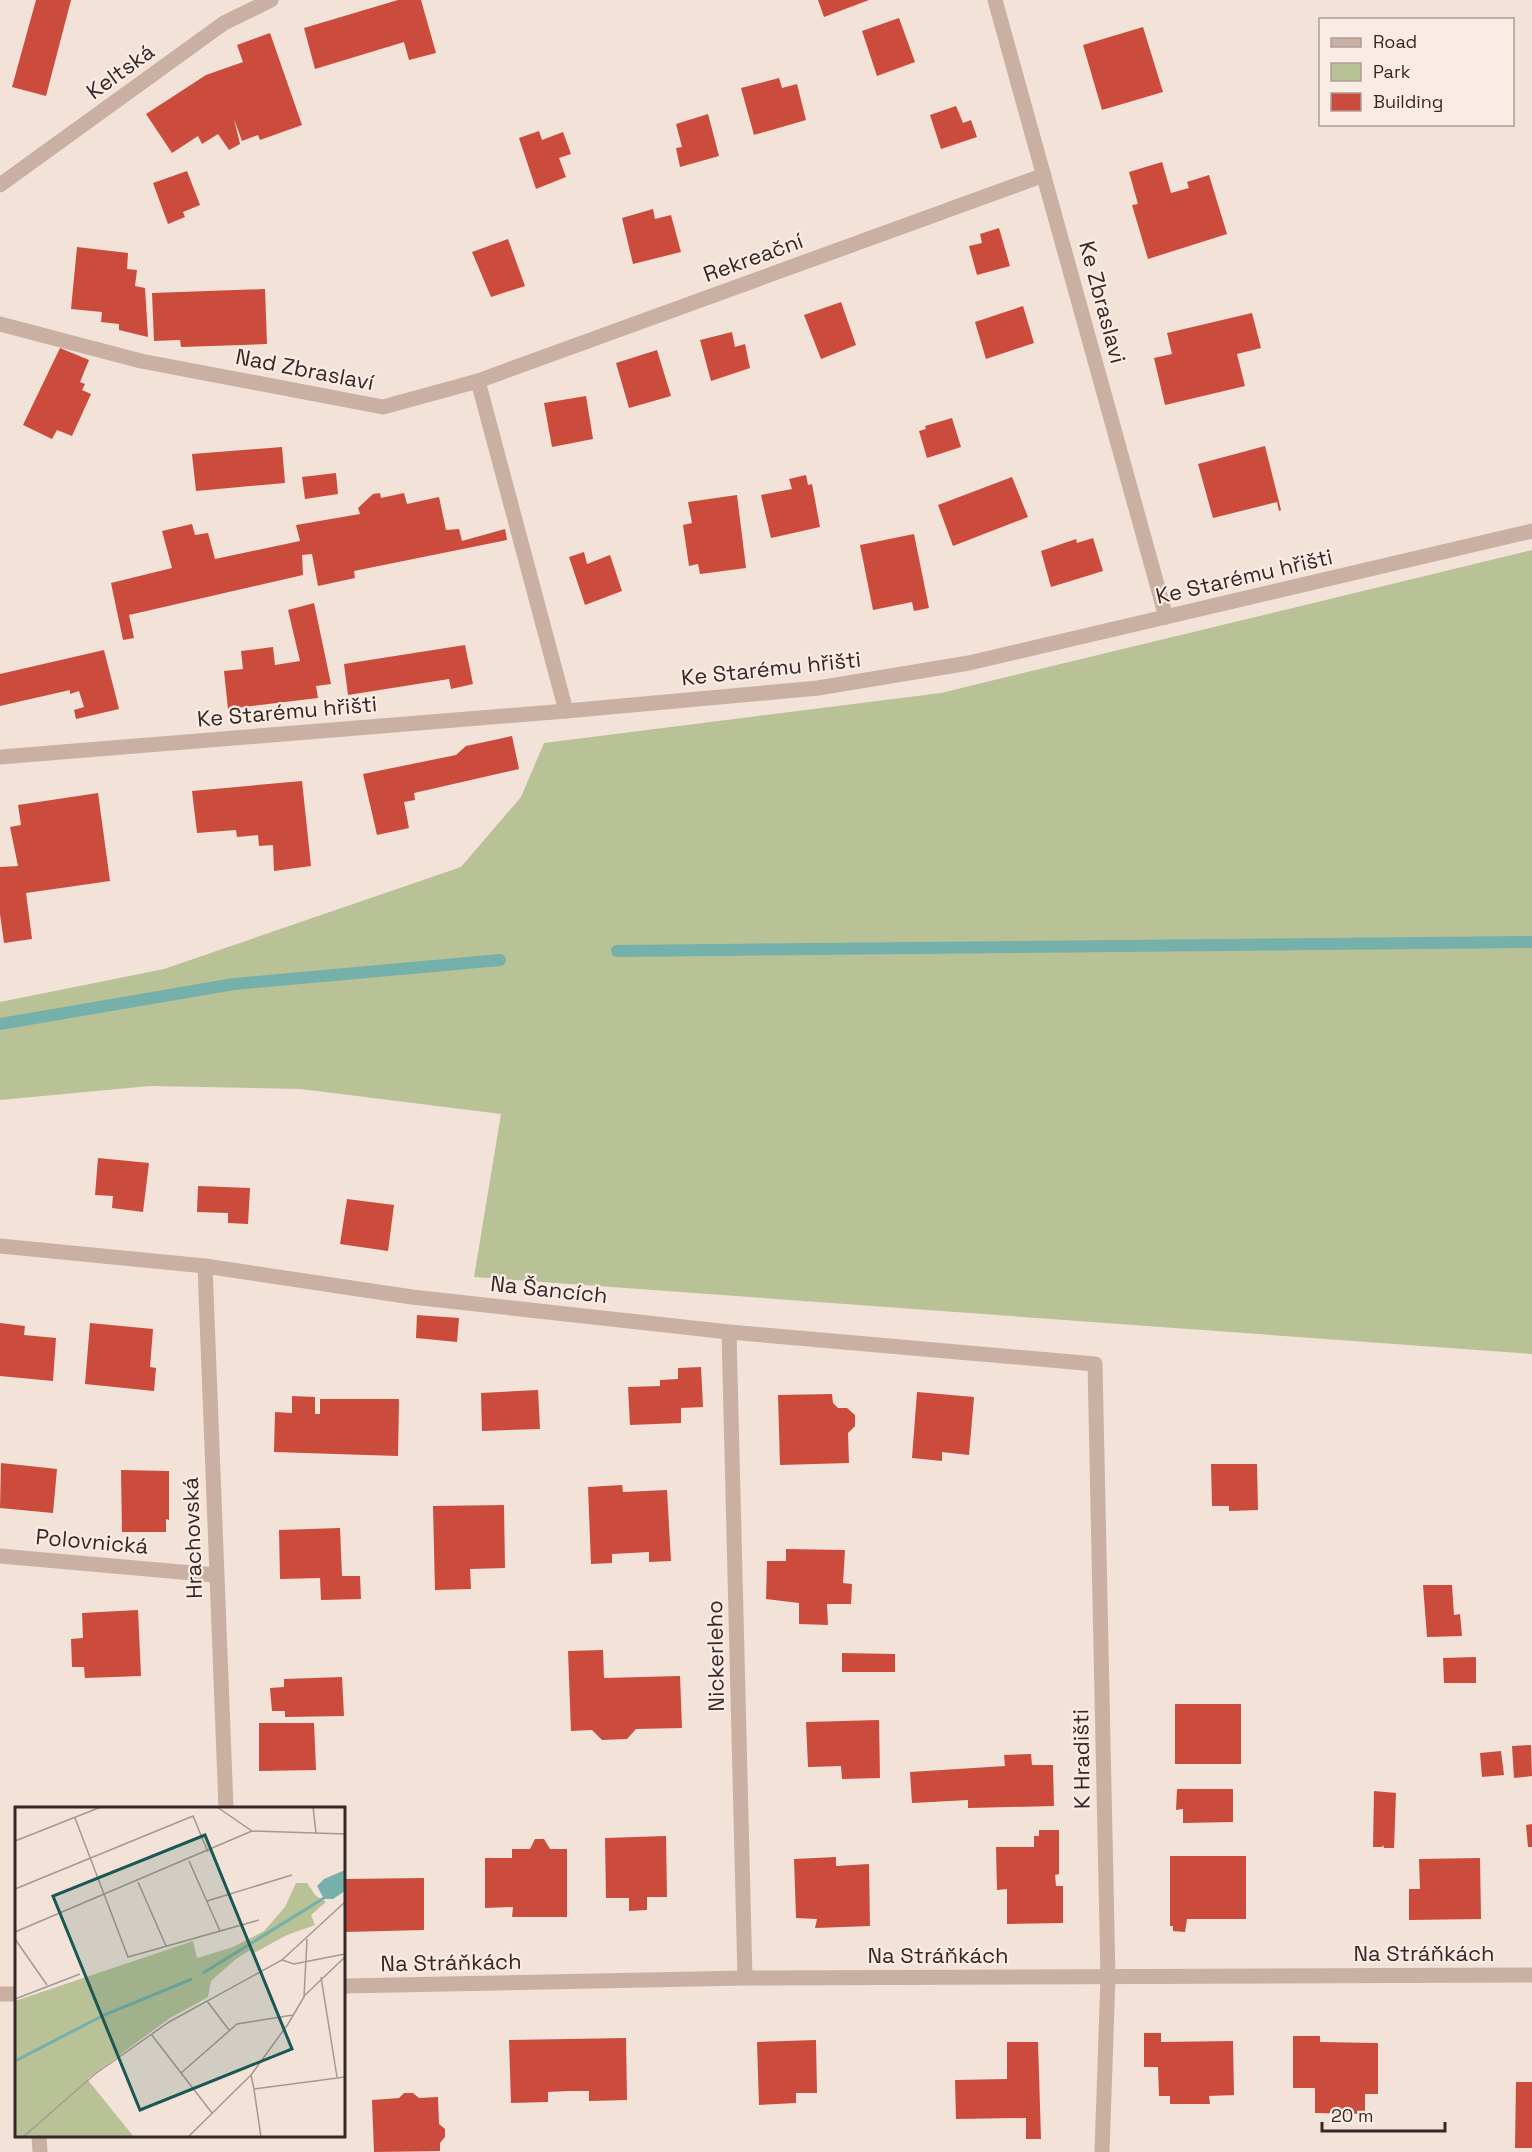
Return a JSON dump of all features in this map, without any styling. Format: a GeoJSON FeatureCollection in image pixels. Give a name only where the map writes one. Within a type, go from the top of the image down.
{"type":"FeatureCollection","features":[{"type":"Feature","properties":{"kind":"street","name":"Keltská"},"geometry":{"type":"LineString","coordinates":[[0,185],[224,23],[271,0]]}},
{"type":"Feature","properties":{"kind":"street","name":"Ke Zbraslavi"},"geometry":{"type":"LineString","coordinates":[[995,0],[1166,617]]}},
{"type":"Feature","properties":{"kind":"street","name":"Rekreační"},"geometry":{"type":"LineString","coordinates":[[478,381],[1044,175]]}},
{"type":"Feature","properties":{"kind":"street","name":"Nad Zbraslaví"},"geometry":{"type":"LineString","coordinates":[[0,324],[141,361],[383,407],[478,381]]}},
{"type":"Feature","properties":{"kind":"street"},"geometry":{"type":"LineString","coordinates":[[478,381],[566,711]]}},
{"type":"Feature","properties":{"kind":"street","name":"Ke Starému hřišti"},"geometry":{"type":"LineString","coordinates":[[0,757],[818,688],[969,663],[1532,531]]}},
{"type":"Feature","properties":{"kind":"street","name":"Na Šancích"},"geometry":{"type":"LineString","coordinates":[[0,1246],[205,1266],[412,1297],[729,1332],[1095,1364]]}},
{"type":"Feature","properties":{"kind":"street","name":"Hrachovská"},"geometry":{"type":"LineString","coordinates":[[205,1266],[215,1575],[226,1807]]}},
{"type":"Feature","properties":{"kind":"street","name":"Nickerleho"},"geometry":{"type":"LineString","coordinates":[[729,1332],[745,1978]]}},
{"type":"Feature","properties":{"kind":"street","name":"K Hradišti"},"geometry":{"type":"LineString","coordinates":[[1095,1364],[1108,1977],[1102,2152]]}},
{"type":"Feature","properties":{"kind":"street","name":"Polovnická"},"geometry":{"type":"LineString","coordinates":[[0,1556],[215,1575]]}},
{"type":"Feature","properties":{"kind":"street","name":"Na Stráňkách"},"geometry":{"type":"LineString","coordinates":[[345,1986],[745,1978],[1532,1975]]}},
{"type":"Feature","properties":{"kind":"street"},"geometry":{"type":"LineString","coordinates":[[39,2137],[40,2152]]}},
{"type":"Feature","properties":{"kind":"green space"},"geometry":{"type":"Polygon","coordinates":[[[1532,550],[1532,1354],[474,1277],[501,1114],[301,1089],[150,1086],[0,1100],[0,1002],[164,969],[461,867],[521,797],[544,743],[941,693],[1532,550]]]}},
{"type":"Feature","properties":{"kind":"building"},"geometry":{"type":"Polygon","coordinates":[[[36,0],[71,0],[46,96],[12,87],[36,0]]]}},
{"type":"Feature","properties":{"kind":"building"},"geometry":{"type":"Polygon","coordinates":[[[398,0],[421,0],[436,53],[409,60],[404,42],[315,69],[304,28],[398,0]]]}},
{"type":"Feature","properties":{"kind":"building"},"geometry":{"type":"Polygon","coordinates":[[[818,0],[869,0],[824,17],[818,0]]]}},
{"type":"Feature","properties":{"kind":"building"},"geometry":{"type":"Polygon","coordinates":[[[899,18],[915,62],[877,76],[862,31],[899,18]]]}},
{"type":"Feature","properties":{"kind":"building"},"geometry":{"type":"Polygon","coordinates":[[[1143,27],[1163,92],[1102,110],[1083,45],[1143,27]]]}},
{"type":"Feature","properties":{"kind":"building"},"geometry":{"type":"Polygon","coordinates":[[[270,33],[302,125],[260,140],[258,135],[242,141],[234,119],[240,144],[229,150],[218,134],[202,144],[198,136],[172,153],[146,114],[206,75],[243,62],[237,45],[270,33]]]}},
{"type":"Feature","properties":{"kind":"building"},"geometry":{"type":"Polygon","coordinates":[[[779,78],[782,88],[797,84],[806,120],[754,135],[741,88],[779,78]]]}},
{"type":"Feature","properties":{"kind":"building"},"geometry":{"type":"Polygon","coordinates":[[[956,106],[963,123],[971,120],[977,137],[941,149],[930,115],[956,106]]]}},
{"type":"Feature","properties":{"kind":"building"},"geometry":{"type":"Polygon","coordinates":[[[708,114],[719,156],[680,167],[676,148],[682,147],[676,124],[708,114]]]}},
{"type":"Feature","properties":{"kind":"building"},"geometry":{"type":"Polygon","coordinates":[[[539,131],[542,140],[563,132],[571,154],[559,158],[566,177],[536,189],[519,138],[539,131]]]}},
{"type":"Feature","properties":{"kind":"building"},"geometry":{"type":"Polygon","coordinates":[[[1162,162],[1171,193],[1189,188],[1187,182],[1209,175],[1227,234],[1148,259],[1132,205],[1138,204],[1129,172],[1162,162]]]}},
{"type":"Feature","properties":{"kind":"building"},"geometry":{"type":"Polygon","coordinates":[[[187,171],[200,205],[183,212],[185,217],[168,224],[153,183],[187,171]]]}},
{"type":"Feature","properties":{"kind":"building"},"geometry":{"type":"Polygon","coordinates":[[[653,209],[655,219],[671,215],[681,252],[633,264],[622,218],[653,209]]]}},
{"type":"Feature","properties":{"kind":"building"},"geometry":{"type":"Polygon","coordinates":[[[999,228],[1010,266],[977,275],[969,246],[982,243],[980,234],[999,228]]]}},
{"type":"Feature","properties":{"kind":"building"},"geometry":{"type":"Polygon","coordinates":[[[508,239],[525,286],[491,297],[472,252],[508,239]]]}},
{"type":"Feature","properties":{"kind":"building"},"geometry":{"type":"Polygon","coordinates":[[[77,247],[128,253],[127,269],[137,270],[135,286],[145,288],[148,337],[119,330],[119,324],[101,322],[102,312],[71,309],[77,247]]]}},
{"type":"Feature","properties":{"kind":"building"},"geometry":{"type":"Polygon","coordinates":[[[265,289],[267,344],[181,347],[180,340],[154,341],[152,293],[265,289]]]}},
{"type":"Feature","properties":{"kind":"building"},"geometry":{"type":"Polygon","coordinates":[[[841,302],[856,345],[821,359],[804,315],[841,302]]]}},
{"type":"Feature","properties":{"kind":"building"},"geometry":{"type":"Polygon","coordinates":[[[1023,306],[1034,343],[986,359],[975,322],[1023,306]]]}},
{"type":"Feature","properties":{"kind":"building"},"geometry":{"type":"Polygon","coordinates":[[[1252,313],[1261,348],[1237,354],[1245,386],[1165,405],[1154,358],[1172,354],[1167,333],[1252,313]]]}},
{"type":"Feature","properties":{"kind":"building"},"geometry":{"type":"Polygon","coordinates":[[[732,332],[735,347],[745,344],[750,368],[711,381],[700,340],[732,332]]]}},
{"type":"Feature","properties":{"kind":"building"},"geometry":{"type":"Polygon","coordinates":[[[60,348],[89,360],[80,382],[85,384],[82,390],[91,394],[72,436],[57,430],[52,439],[23,425],[60,348]]]}},
{"type":"Feature","properties":{"kind":"building"},"geometry":{"type":"Polygon","coordinates":[[[657,350],[671,396],[629,408],[616,363],[657,350]]]}},
{"type":"Feature","properties":{"kind":"building"},"geometry":{"type":"Polygon","coordinates":[[[586,396],[593,439],[552,447],[544,403],[586,396]]]}},
{"type":"Feature","properties":{"kind":"building"},"geometry":{"type":"Polygon","coordinates":[[[952,418],[961,447],[927,458],[919,431],[926,429],[925,426],[952,418]]]}},
{"type":"Feature","properties":{"kind":"building"},"geometry":{"type":"Polygon","coordinates":[[[1265,446],[1281,510],[1279,511],[1277,502],[1213,518],[1198,464],[1265,446]]]}},
{"type":"Feature","properties":{"kind":"building"},"geometry":{"type":"Polygon","coordinates":[[[282,447],[285,483],[196,491],[192,454],[282,447]]]}},
{"type":"Feature","properties":{"kind":"building"},"geometry":{"type":"Polygon","coordinates":[[[336,473],[338,494],[305,499],[302,477],[336,473]]]}},
{"type":"Feature","properties":{"kind":"building"},"geometry":{"type":"Polygon","coordinates":[[[806,475],[808,485],[812,484],[820,527],[771,538],[761,495],[792,489],[789,479],[806,475]]]}},
{"type":"Feature","properties":{"kind":"building"},"geometry":{"type":"Polygon","coordinates":[[[1012,477],[1028,517],[953,546],[938,505],[1012,477]]]}},
{"type":"Feature","properties":{"kind":"building"},"geometry":{"type":"Polygon","coordinates":[[[380,493],[381,498],[404,493],[407,504],[439,497],[446,530],[459,529],[462,541],[505,529],[507,540],[354,571],[355,578],[318,586],[312,554],[302,555],[303,575],[129,615],[134,638],[123,640],[111,583],[172,568],[162,531],[192,524],[195,535],[208,533],[215,559],[300,541],[296,525],[360,514],[358,508],[373,494],[380,493]]]}},
{"type":"Feature","properties":{"kind":"building"},"geometry":{"type":"Polygon","coordinates":[[[737,495],[746,568],[700,574],[698,564],[689,566],[683,525],[692,523],[688,502],[737,495]]]}},
{"type":"Feature","properties":{"kind":"building"},"geometry":{"type":"Polygon","coordinates":[[[914,534],[929,608],[914,611],[912,602],[873,610],[860,545],[914,534]]]}},
{"type":"Feature","properties":{"kind":"building"},"geometry":{"type":"Polygon","coordinates":[[[1093,538],[1103,571],[1051,587],[1041,551],[1076,539],[1077,543],[1093,538]]]}},
{"type":"Feature","properties":{"kind":"building"},"geometry":{"type":"Polygon","coordinates":[[[584,552],[587,564],[610,555],[622,591],[585,605],[569,557],[584,552]]]}},
{"type":"Feature","properties":{"kind":"building"},"geometry":{"type":"Polygon","coordinates":[[[314,603],[331,684],[316,686],[318,698],[228,709],[224,671],[243,669],[241,651],[273,647],[275,665],[300,661],[288,610],[314,603]]]}},
{"type":"Feature","properties":{"kind":"building"},"geometry":{"type":"Polygon","coordinates":[[[465,645],[473,684],[451,689],[449,679],[348,695],[344,664],[465,645]]]}},
{"type":"Feature","properties":{"kind":"building"},"geometry":{"type":"Polygon","coordinates":[[[104,650],[119,709],[76,719],[74,710],[84,707],[79,691],[70,694],[70,690],[0,706],[0,674],[104,650]]]}},
{"type":"Feature","properties":{"kind":"building"},"geometry":{"type":"Polygon","coordinates":[[[512,736],[519,769],[414,793],[415,800],[404,802],[409,828],[377,835],[363,774],[456,755],[466,746],[512,736]]]}},
{"type":"Feature","properties":{"kind":"building"},"geometry":{"type":"Polygon","coordinates":[[[302,781],[311,866],[274,871],[273,845],[259,846],[258,835],[237,837],[236,830],[197,833],[192,791],[302,781]]]}},
{"type":"Feature","properties":{"kind":"building"},"geometry":{"type":"Polygon","coordinates":[[[98,793],[110,881],[26,893],[32,939],[4,943],[0,914],[0,867],[18,866],[10,827],[21,825],[18,805],[98,793]]]}},
{"type":"Feature","properties":{"kind":"building"},"geometry":{"type":"Polygon","coordinates":[[[98,1158],[149,1163],[143,1212],[112,1208],[113,1196],[95,1195],[98,1158]]]}},
{"type":"Feature","properties":{"kind":"building"},"geometry":{"type":"Polygon","coordinates":[[[198,1186],[250,1188],[248,1224],[228,1223],[228,1213],[197,1212],[198,1186]]]}},
{"type":"Feature","properties":{"kind":"building"},"geometry":{"type":"Polygon","coordinates":[[[347,1199],[394,1205],[388,1251],[340,1244],[347,1199]]]}},
{"type":"Feature","properties":{"kind":"building"},"geometry":{"type":"Polygon","coordinates":[[[417,1315],[459,1318],[457,1342],[416,1338],[417,1315]]]}},
{"type":"Feature","properties":{"kind":"building"},"geometry":{"type":"Polygon","coordinates":[[[0,1323],[25,1326],[24,1335],[56,1338],[53,1381],[0,1376],[0,1323]]]}},
{"type":"Feature","properties":{"kind":"building"},"geometry":{"type":"Polygon","coordinates":[[[90,1323],[153,1329],[150,1367],[156,1368],[154,1391],[85,1384],[90,1323]]]}},
{"type":"Feature","properties":{"kind":"building"},"geometry":{"type":"Polygon","coordinates":[[[701,1367],[703,1407],[681,1408],[681,1423],[630,1425],[628,1387],[660,1386],[660,1380],[678,1379],[678,1368],[701,1367]]]}},
{"type":"Feature","properties":{"kind":"building"},"geometry":{"type":"Polygon","coordinates":[[[538,1390],[540,1429],[482,1431],[481,1393],[538,1390]]]}},
{"type":"Feature","properties":{"kind":"building"},"geometry":{"type":"Polygon","coordinates":[[[917,1392],[974,1397],[969,1455],[942,1452],[942,1461],[912,1458],[917,1392]]]}},
{"type":"Feature","properties":{"kind":"building"},"geometry":{"type":"Polygon","coordinates":[[[832,1394],[833,1403],[838,1408],[847,1408],[855,1415],[855,1426],[848,1433],[849,1463],[780,1465],[778,1395],[832,1394]]]}},
{"type":"Feature","properties":{"kind":"building"},"geometry":{"type":"Polygon","coordinates":[[[292,1396],[315,1397],[315,1414],[320,1414],[320,1399],[399,1399],[398,1456],[274,1452],[275,1412],[292,1413],[292,1396]]]}},
{"type":"Feature","properties":{"kind":"building"},"geometry":{"type":"Polygon","coordinates":[[[1,1463],[57,1469],[53,1513],[0,1508],[1,1463]]]}},
{"type":"Feature","properties":{"kind":"building"},"geometry":{"type":"Polygon","coordinates":[[[1211,1464],[1257,1464],[1258,1510],[1229,1511],[1229,1506],[1212,1506],[1211,1464]]]}},
{"type":"Feature","properties":{"kind":"building"},"geometry":{"type":"Polygon","coordinates":[[[121,1470],[169,1471],[169,1520],[166,1519],[166,1532],[122,1532],[121,1470]]]}},
{"type":"Feature","properties":{"kind":"building"},"geometry":{"type":"Polygon","coordinates":[[[622,1485],[623,1492],[667,1490],[671,1561],[649,1562],[649,1552],[612,1554],[612,1563],[591,1564],[588,1487],[622,1485]]]}},
{"type":"Feature","properties":{"kind":"building"},"geometry":{"type":"Polygon","coordinates":[[[504,1505],[505,1568],[470,1569],[471,1589],[435,1590],[433,1506],[504,1505]]]}},
{"type":"Feature","properties":{"kind":"building"},"geometry":{"type":"Polygon","coordinates":[[[340,1528],[342,1576],[360,1576],[361,1599],[321,1600],[320,1578],[280,1579],[279,1530],[340,1528]]]}},
{"type":"Feature","properties":{"kind":"building"},"geometry":{"type":"Polygon","coordinates":[[[786,1549],[845,1550],[843,1583],[852,1584],[851,1604],[827,1604],[828,1625],[799,1624],[799,1603],[766,1599],[767,1561],[786,1561],[786,1549]]]}},
{"type":"Feature","properties":{"kind":"building"},"geometry":{"type":"Polygon","coordinates":[[[1423,1585],[1452,1585],[1454,1615],[1460,1614],[1462,1636],[1427,1637],[1423,1585]]]}},
{"type":"Feature","properties":{"kind":"building"},"geometry":{"type":"Polygon","coordinates":[[[138,1610],[141,1676],[85,1678],[84,1667],[72,1667],[71,1639],[83,1638],[82,1613],[138,1610]]]}},
{"type":"Feature","properties":{"kind":"building"},"geometry":{"type":"Polygon","coordinates":[[[603,1650],[604,1678],[680,1676],[682,1728],[636,1729],[627,1739],[602,1740],[592,1730],[571,1731],[568,1651],[603,1650]]]}},
{"type":"Feature","properties":{"kind":"building"},"geometry":{"type":"Polygon","coordinates":[[[842,1653],[895,1654],[895,1672],[842,1672],[842,1653]]]}},
{"type":"Feature","properties":{"kind":"building"},"geometry":{"type":"Polygon","coordinates":[[[1476,1657],[1476,1683],[1444,1683],[1443,1658],[1476,1657]]]}},
{"type":"Feature","properties":{"kind":"building"},"geometry":{"type":"Polygon","coordinates":[[[342,1677],[344,1716],[285,1717],[285,1711],[272,1711],[270,1688],[284,1687],[284,1679],[342,1677]]]}},
{"type":"Feature","properties":{"kind":"building"},"geometry":{"type":"Polygon","coordinates":[[[1175,1704],[1241,1704],[1241,1764],[1175,1764],[1175,1704]]]}},
{"type":"Feature","properties":{"kind":"building"},"geometry":{"type":"Polygon","coordinates":[[[879,1720],[880,1778],[842,1779],[841,1766],[808,1767],[806,1722],[879,1720]]]}},
{"type":"Feature","properties":{"kind":"building"},"geometry":{"type":"Polygon","coordinates":[[[259,1723],[314,1723],[316,1770],[259,1771],[259,1723]]]}},
{"type":"Feature","properties":{"kind":"building"},"geometry":{"type":"Polygon","coordinates":[[[1531,1745],[1532,1776],[1514,1778],[1512,1746],[1531,1745]]]}},
{"type":"Feature","properties":{"kind":"building"},"geometry":{"type":"Polygon","coordinates":[[[1501,1751],[1504,1775],[1482,1777],[1480,1753],[1501,1751]]]}},
{"type":"Feature","properties":{"kind":"building"},"geometry":{"type":"Polygon","coordinates":[[[1031,1754],[1032,1765],[1053,1765],[1054,1806],[968,1808],[968,1800],[912,1803],[910,1772],[1005,1766],[1004,1755],[1031,1754]]]}},
{"type":"Feature","properties":{"kind":"building"},"geometry":{"type":"Polygon","coordinates":[[[1177,1789],[1233,1789],[1233,1822],[1183,1823],[1183,1809],[1176,1810],[1177,1789]]]}},
{"type":"Feature","properties":{"kind":"building"},"geometry":{"type":"Polygon","coordinates":[[[1374,1791],[1396,1793],[1394,1848],[1384,1848],[1383,1845],[1373,1847],[1374,1791]]]}},
{"type":"Feature","properties":{"kind":"building"},"geometry":{"type":"Polygon","coordinates":[[[1532,1824],[1532,1847],[1528,1847],[1526,1825],[1532,1824]]]}},
{"type":"Feature","properties":{"kind":"building"},"geometry":{"type":"Polygon","coordinates":[[[1039,1830],[1059,1830],[1059,1874],[1055,1875],[1056,1886],[1063,1886],[1063,1923],[1007,1924],[1007,1889],[997,1890],[996,1847],[1034,1847],[1034,1836],[1039,1836],[1039,1830]]]}},
{"type":"Feature","properties":{"kind":"building"},"geometry":{"type":"Polygon","coordinates":[[[666,1836],[667,1897],[647,1897],[647,1910],[629,1911],[629,1898],[606,1898],[605,1838],[666,1836]]]}},
{"type":"Feature","properties":{"kind":"building"},"geometry":{"type":"Polygon","coordinates":[[[535,1839],[544,1839],[550,1849],[567,1849],[567,1917],[512,1917],[513,1907],[485,1908],[485,1858],[512,1858],[512,1849],[530,1849],[535,1839]]]}},
{"type":"Feature","properties":{"kind":"building"},"geometry":{"type":"Polygon","coordinates":[[[1170,1856],[1246,1856],[1246,1919],[1187,1919],[1185,1932],[1173,1931],[1173,1926],[1170,1926],[1170,1856]]]}},
{"type":"Feature","properties":{"kind":"building"},"geometry":{"type":"Polygon","coordinates":[[[836,1857],[836,1866],[869,1864],[870,1926],[815,1928],[817,1919],[796,1918],[794,1859],[836,1857]]]}},
{"type":"Feature","properties":{"kind":"building"},"geometry":{"type":"Polygon","coordinates":[[[1480,1858],[1481,1919],[1409,1920],[1409,1889],[1420,1889],[1419,1859],[1480,1858]]]}},
{"type":"Feature","properties":{"kind":"building"},"geometry":{"type":"Polygon","coordinates":[[[424,1878],[424,1930],[345,1932],[345,1879],[424,1878]]]}},
{"type":"Feature","properties":{"kind":"building"},"geometry":{"type":"Polygon","coordinates":[[[1144,2033],[1161,2033],[1161,2042],[1233,2041],[1234,2095],[1209,2096],[1210,2104],[1170,2104],[1170,2096],[1159,2096],[1158,2067],[1144,2067],[1144,2033]]]}},
{"type":"Feature","properties":{"kind":"building"},"geometry":{"type":"Polygon","coordinates":[[[1293,2036],[1320,2036],[1320,2042],[1378,2043],[1378,2094],[1365,2094],[1365,2114],[1315,2113],[1315,2088],[1293,2088],[1293,2036]]]}},
{"type":"Feature","properties":{"kind":"building"},"geometry":{"type":"Polygon","coordinates":[[[626,2038],[627,2100],[589,2101],[589,2091],[569,2091],[548,2092],[548,2102],[511,2103],[509,2040],[626,2038]]]}},
{"type":"Feature","properties":{"kind":"building"},"geometry":{"type":"Polygon","coordinates":[[[816,2040],[817,2093],[796,2093],[796,2103],[759,2105],[757,2042],[816,2040]]]}},
{"type":"Feature","properties":{"kind":"building"},"geometry":{"type":"Polygon","coordinates":[[[1007,2042],[1038,2042],[1041,2139],[1026,2139],[1026,2118],[956,2119],[955,2080],[1007,2079],[1007,2042]]]}},
{"type":"Feature","properties":{"kind":"building"},"geometry":{"type":"Polygon","coordinates":[[[1516,2082],[1532,2082],[1532,2148],[1515,2148],[1516,2082]]]}},
{"type":"Feature","properties":{"kind":"building"},"geometry":{"type":"Polygon","coordinates":[[[404,2093],[413,2093],[419,2098],[438,2097],[439,2124],[445,2129],[440,2151],[374,2152],[372,2100],[399,2098],[404,2093]]]}},
{"type":"Feature","properties":{"kind":"waterway"},"geometry":{"type":"LineString","coordinates":[[617,951],[1532,942]]}},
{"type":"Feature","properties":{"kind":"waterway"},"geometry":{"type":"LineString","coordinates":[[0,1024],[234,984],[500,960]]}}]}
